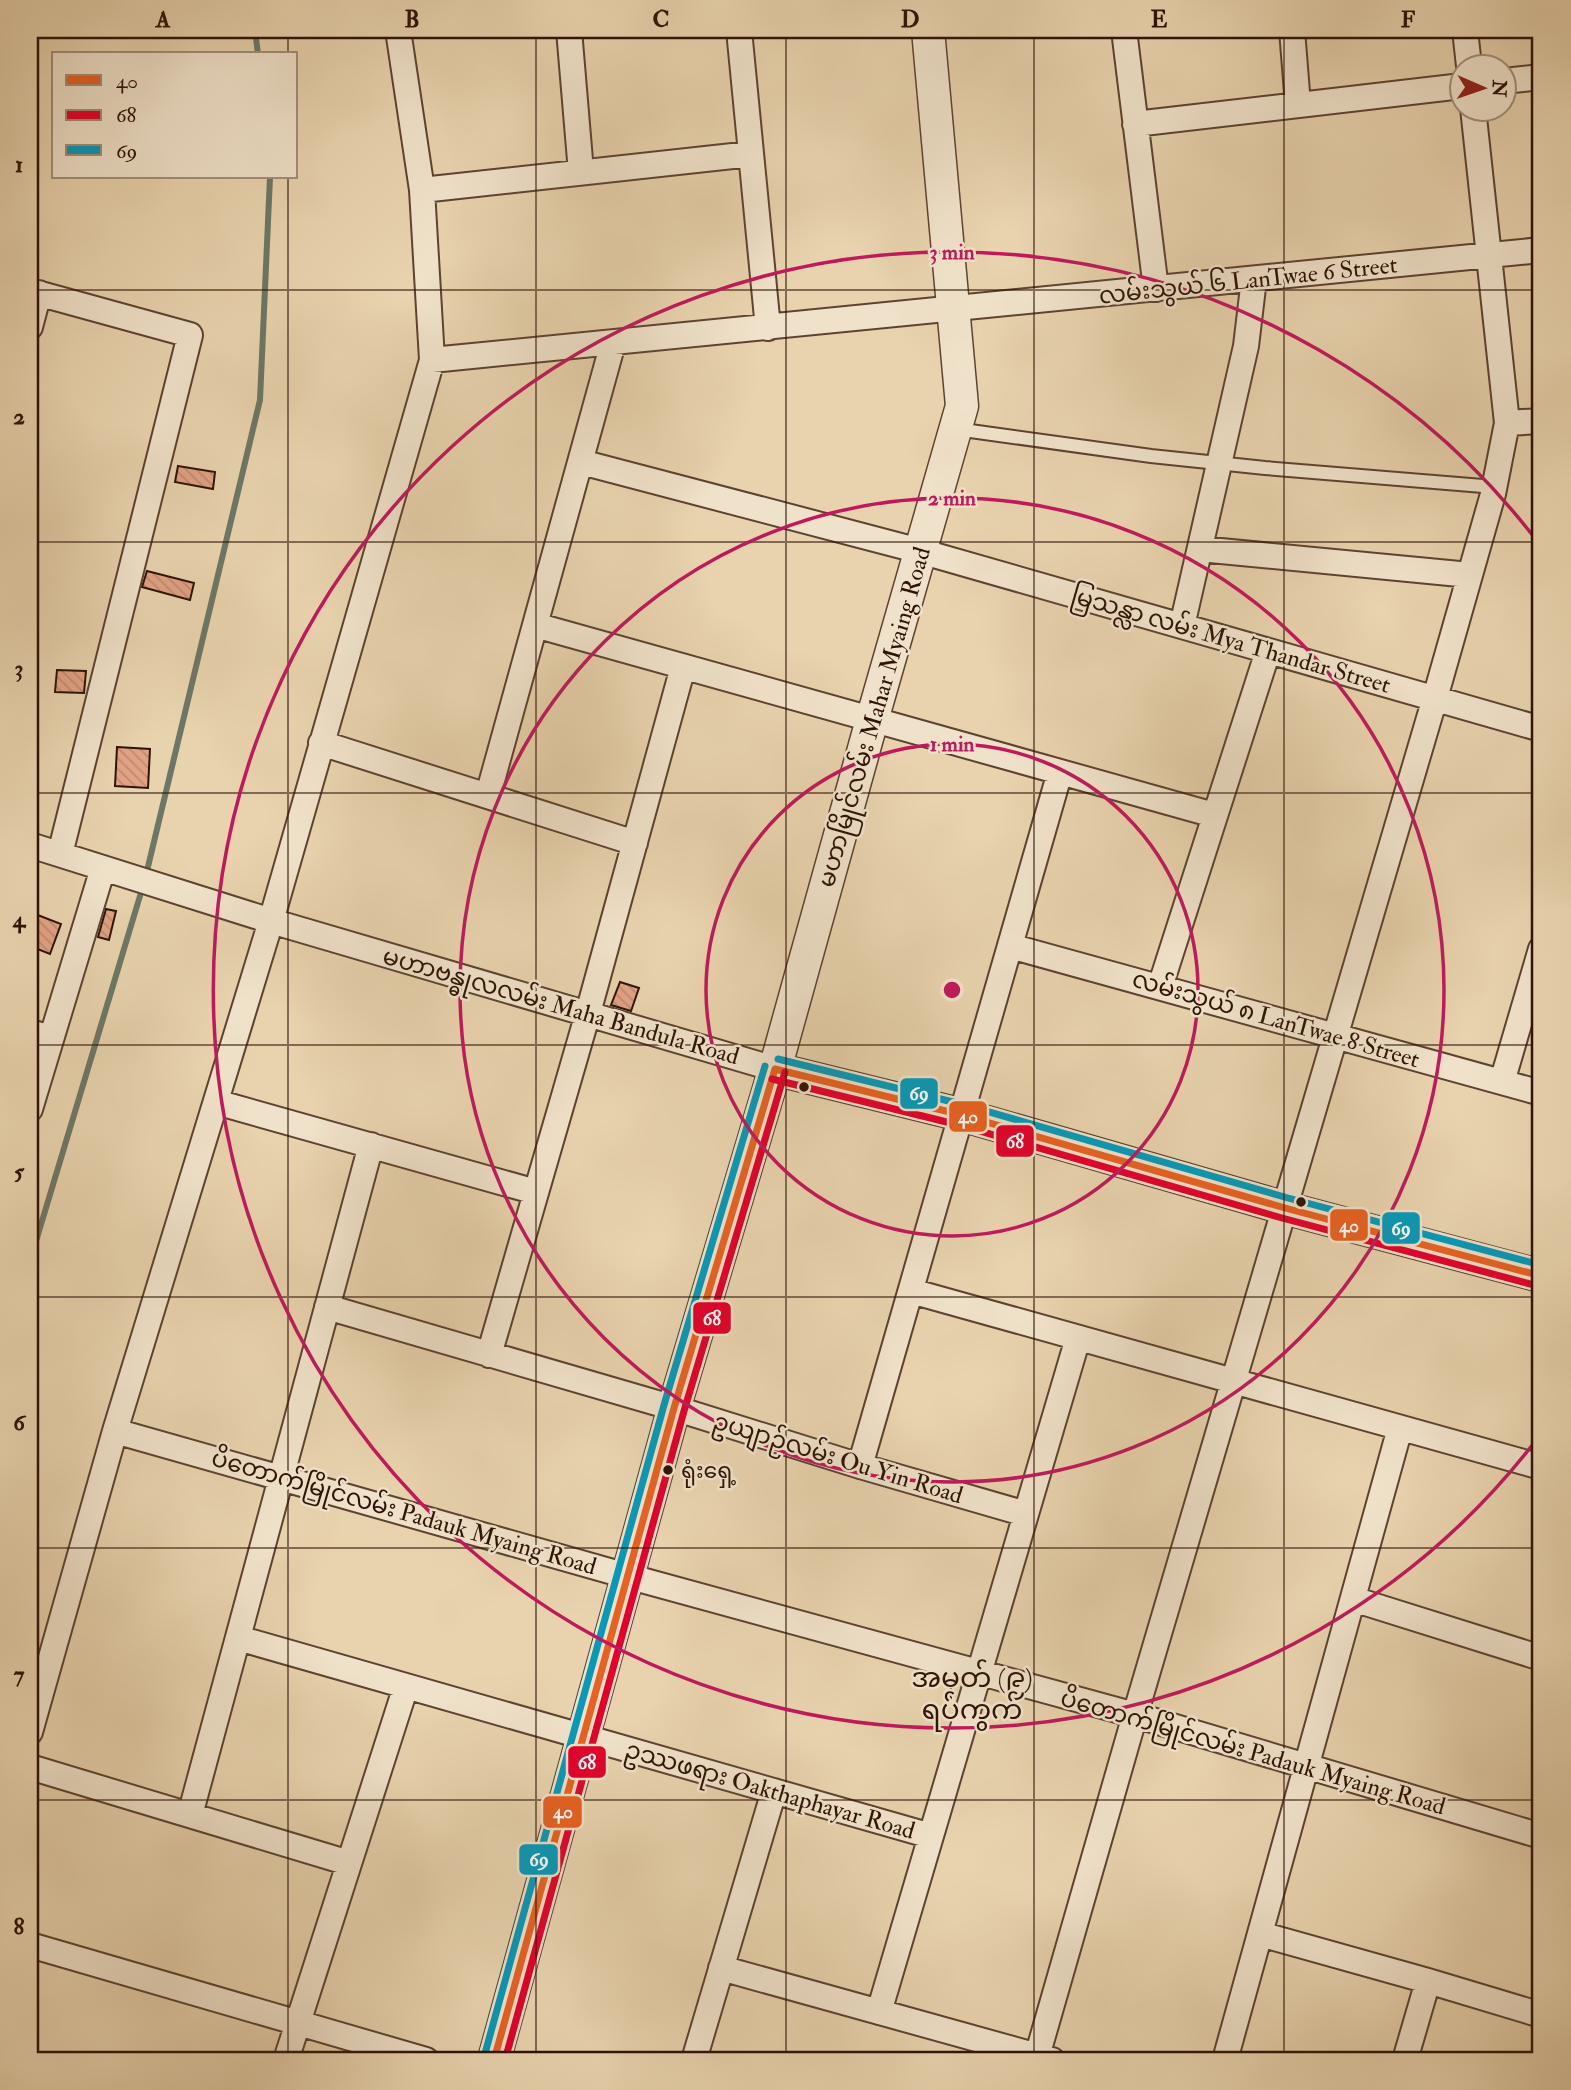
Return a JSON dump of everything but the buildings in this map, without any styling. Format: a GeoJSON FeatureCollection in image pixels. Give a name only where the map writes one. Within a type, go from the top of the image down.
{"type":"FeatureCollection","features":[{"type":"Feature","properties":{"kind":"street"},"geometry":{"type":"LineString","coordinates":[[30,1732],[115,1431],[271,921],[432,360],[422,190],[398,30]]}},
{"type":"Feature","properties":{"kind":"street"},"geometry":{"type":"LineString","coordinates":[[569,30],[581,173]]}},
{"type":"Feature","properties":{"kind":"street"},"geometry":{"type":"LineString","coordinates":[[739,30],[768,328]]}},
{"type":"Feature","properties":{"kind":"street","name":"မဟာမြိုင်လမ်း Mahar Myaing Road"},"geometry":{"type":"LineString","coordinates":[[494,2060],[674,1408],[775,1069],[962,406],[928,30]]}},
{"type":"Feature","properties":{"kind":"street"},"geometry":{"type":"LineString","coordinates":[[1124,30],[1156,289]]}},
{"type":"Feature","properties":{"kind":"street"},"geometry":{"type":"LineString","coordinates":[[1292,30],[1298,105]]}},
{"type":"Feature","properties":{"kind":"street"},"geometry":{"type":"LineString","coordinates":[[1465,30],[1467,52]]}},
{"type":"Feature","properties":{"kind":"street"},"geometry":{"type":"LineString","coordinates":[[1518,79],[1541,77]]}},
{"type":"Feature","properties":{"kind":"street"},"geometry":{"type":"LineString","coordinates":[[1135,124],[1448,88]]}},
{"type":"Feature","properties":{"kind":"street"},"geometry":{"type":"LineString","coordinates":[[721,1968],[1042,2059],[1135,1716],[1495,487],[1507,423],[1475,122]]}},
{"type":"Feature","properties":{"kind":"street"},"geometry":{"type":"LineString","coordinates":[[422,190],[751,154]]}},
{"type":"Feature","properties":{"kind":"street","name":"လမ်းသွယ် ၆ LanTwae 6 Street"},"geometry":{"type":"LineString","coordinates":[[432,360],[1541,250]]}},
{"type":"Feature","properties":{"kind":"street"},"geometry":{"type":"LineString","coordinates":[[1182,626],[1246,346],[1254,279]]}},
{"type":"Feature","properties":{"kind":"street"},"geometry":{"type":"LineString","coordinates":[[30,327],[34,292],[190,335],[60,854]]}},
{"type":"Feature","properties":{"kind":"street"},"geometry":{"type":"LineString","coordinates":[[488,795],[613,342]]}},
{"type":"Feature","properties":{"kind":"street"},"geometry":{"type":"LineString","coordinates":[[1507,423],[1541,421]]}},
{"type":"Feature","properties":{"kind":"street","name":"မြသန္လာ လမ်း Mya Thandar Street"},"geometry":{"type":"LineString","coordinates":[[581,462],[920,551],[1541,729]]}},
{"type":"Feature","properties":{"kind":"street"},"geometry":{"type":"LineString","coordinates":[[1200,549],[1470,575]]}},
{"type":"Feature","properties":{"kind":"street"},"geometry":{"type":"LineString","coordinates":[[535,625],[1214,816]]}},
{"type":"Feature","properties":{"kind":"street"},"geometry":{"type":"LineString","coordinates":[[1160,987],[1269,651]]}},
{"type":"Feature","properties":{"kind":"street"},"geometry":{"type":"LineString","coordinates":[[489,1355],[683,667]]}},
{"type":"Feature","properties":{"kind":"street"},"geometry":{"type":"LineString","coordinates":[[321,743],[635,843]]}},
{"type":"Feature","properties":{"kind":"street"},"geometry":{"type":"LineString","coordinates":[[860,1466],[1060,772]]}},
{"type":"Feature","properties":{"kind":"street","name":"မဟာဗန္ဓုလလမ်း Maha Bandula Road"},"geometry":{"type":"LineString","coordinates":[[30,845],[271,921],[775,1069],[962,1115],[1285,1208],[1541,1276]]}},
{"type":"Feature","properties":{"kind":"street"},"geometry":{"type":"LineString","coordinates":[[30,1109],[40,1035],[103,868]]}},
{"type":"Feature","properties":{"kind":"street","name":"လမ်းသွယ် ၈ LanTwae 8 Street"},"geometry":{"type":"LineString","coordinates":[[1010,946],[1541,1093]]}},
{"type":"Feature","properties":{"kind":"street"},"geometry":{"type":"LineString","coordinates":[[1502,1082],[1541,949]]}},
{"type":"Feature","properties":{"kind":"street"},"geometry":{"type":"LineString","coordinates":[[216,1102],[536,1192]]}},
{"type":"Feature","properties":{"kind":"street"},"geometry":{"type":"LineString","coordinates":[[190,1815],[371,1145]]}},
{"type":"Feature","properties":{"kind":"street"},"geometry":{"type":"LineString","coordinates":[[911,1291],[1541,1467]]}},
{"type":"Feature","properties":{"kind":"street","name":"ဥယျာဉ်လမ်း Ou Yin Road"},"geometry":{"type":"LineString","coordinates":[[327,1307],[1026,1514]]}},
{"type":"Feature","properties":{"kind":"street"},"geometry":{"type":"LineString","coordinates":[[879,2012],[1078,1338]]}},
{"type":"Feature","properties":{"kind":"street"},"geometry":{"type":"LineString","coordinates":[[1225,2060],[1400,1428]]}},
{"type":"Feature","properties":{"kind":"street","name":"ပိတောက်မြိုင်လမ်း Padauk Myaing Road"},"geometry":{"type":"LineString","coordinates":[[115,1431],[1135,1716],[1541,1836]]}},
{"type":"Feature","properties":{"kind":"street"},"geometry":{"type":"LineString","coordinates":[[1353,1599],[1541,1658]]}},
{"type":"Feature","properties":{"kind":"street","name":"ဥဿဖရား Oakthaphayar Road"},"geometry":{"type":"LineString","coordinates":[[238,1638],[931,1836]]}},
{"type":"Feature","properties":{"kind":"street"},"geometry":{"type":"LineString","coordinates":[[286,2060],[406,1686]]}},
{"type":"Feature","properties":{"kind":"street"},"geometry":{"type":"LineString","coordinates":[[30,1767],[349,1863]]}},
{"type":"Feature","properties":{"kind":"street"},"geometry":{"type":"LineString","coordinates":[[694,2060],[774,1791]]}},
{"type":"Feature","properties":{"kind":"street"},"geometry":{"type":"LineString","coordinates":[[1260,1934],[1541,2015]]}},
{"type":"Feature","properties":{"kind":"street"},"geometry":{"type":"LineString","coordinates":[[30,1945],[426,2060]]}},
{"type":"Feature","properties":{"kind":"street"},"geometry":{"type":"LineString","coordinates":[[1405,2060],[1428,1981]]}},
{"type":"Feature","properties":{"kind":"lane"},"geometry":{"type":"LineString","coordinates":[[956,429],[1219,464],[1495,487]]}},
{"type":"Feature","properties":{"kind":"waterway"},"geometry":{"type":"LineString","coordinates":[[255,30],[258,52]]}},
{"type":"Feature","properties":{"kind":"waterway"},"geometry":{"type":"LineString","coordinates":[[146,875],[260,400],[270,178]]}},
{"type":"Feature","properties":{"kind":"waterway"},"geometry":{"type":"LineString","coordinates":[[30,1261],[143,886]]}},
{"type":"Feature","properties":{"kind":"transit line","name":"69"},"geometry":{"type":"LineString","coordinates":[[778,1059],[965,1105],[1288,1198],[1541,1265]]}},
{"type":"Feature","properties":{"kind":"transit line","name":"69"},"geometry":{"type":"LineString","coordinates":[[484,2057],[664,1405],[765,1066]]}},
{"type":"Feature","properties":{"kind":"transit line","name":"40"},"geometry":{"type":"LineString","coordinates":[[775,1069],[962,1115],[1285,1208],[1541,1276]]}},
{"type":"Feature","properties":{"kind":"transit line","name":"40"},"geometry":{"type":"LineString","coordinates":[[494,2060],[674,1408],[775,1069]]}},
{"type":"Feature","properties":{"kind":"transit line","name":"68"},"geometry":{"type":"LineString","coordinates":[[505,2060],[684,1411],[785,1072]]}},
{"type":"Feature","properties":{"kind":"transit line","name":"68"},"geometry":{"type":"LineString","coordinates":[[772,1079],[959,1125],[1282,1218],[1538,1286]]}},
{"type":"Feature","properties":{"kind":"place","name":"ရုံးရှေ့"},"geometry":{"type":"Point","coordinates":[668,1470]}},
{"type":"Feature","properties":{"kind":"district","name":"အမှတ် (၉) ရပ်ကွက်"},"geometry":{"type":"Point","coordinates":[972,1693]}}]}
